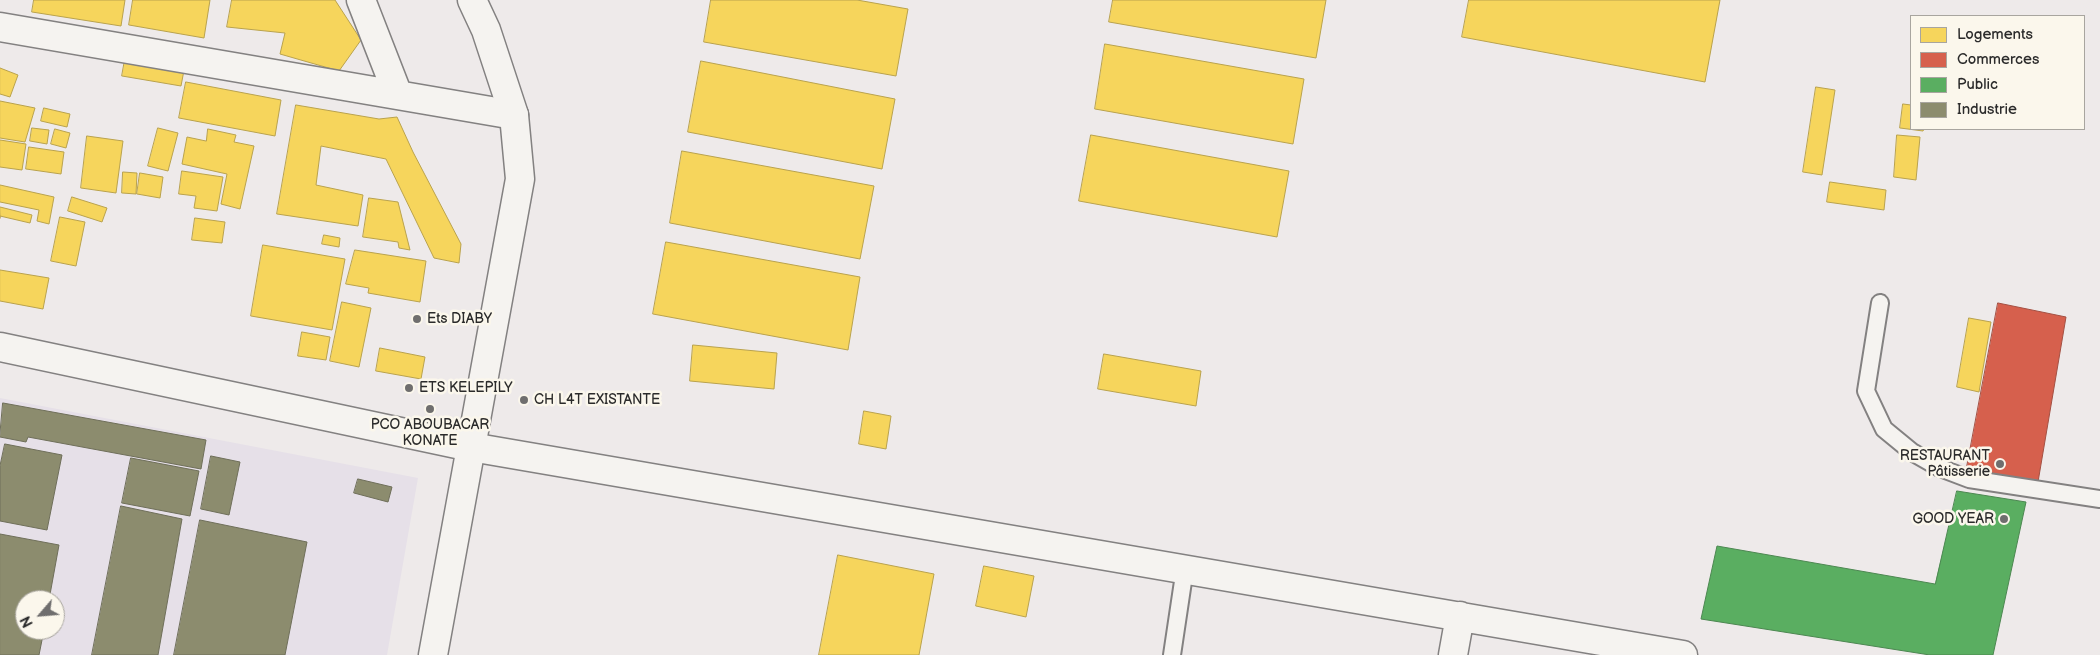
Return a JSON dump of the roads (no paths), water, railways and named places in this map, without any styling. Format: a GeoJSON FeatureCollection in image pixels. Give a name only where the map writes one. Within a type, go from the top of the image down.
{"type":"FeatureCollection","features":[{"type":"Feature","properties":{"kind":"street"},"geometry":{"type":"LineString","coordinates":[[361,0],[398,95]]}},
{"type":"Feature","properties":{"kind":"street"},"geometry":{"type":"LineString","coordinates":[[433,655],[520,179],[514,115],[486,30],[472,0]]}},
{"type":"Feature","properties":{"kind":"street"},"geometry":{"type":"LineString","coordinates":[[0,27],[514,115]]}},
{"type":"Feature","properties":{"kind":"street"},"geometry":{"type":"LineString","coordinates":[[0,347],[471,447],[1684,655]]}},
{"type":"Feature","properties":{"kind":"street"},"geometry":{"type":"LineString","coordinates":[[1453,655],[1460,616]]}},
{"type":"Feature","properties":{"kind":"lane"},"geometry":{"type":"LineString","coordinates":[[1880,303],[1866,391],[1884,429],[1912,452],[1940,468],[1969,479],[2100,499]]}},
{"type":"Feature","properties":{"kind":"lane"},"geometry":{"type":"LineString","coordinates":[[1172,655],[1185,568]]}},
{"type":"Feature","properties":{"kind":"place","name":"Ets DIABY"},"geometry":{"type":"Point","coordinates":[417,319]}},
{"type":"Feature","properties":{"kind":"place","name":"ETS KELEPILY"},"geometry":{"type":"Point","coordinates":[409,388]}},
{"type":"Feature","properties":{"kind":"place","name":"CH L4T EXISTANTE"},"geometry":{"type":"Point","coordinates":[524,400]}},
{"type":"Feature","properties":{"kind":"place","name":"PCO ABOUBACAR KONATE"},"geometry":{"type":"Point","coordinates":[430,409]}},
{"type":"Feature","properties":{"kind":"place","name":"RESTAURANT Pâtisserie"},"geometry":{"type":"Point","coordinates":[2000,464]}},
{"type":"Feature","properties":{"kind":"place","name":"GOOD YEAR"},"geometry":{"type":"Point","coordinates":[2004,519]}}]}
